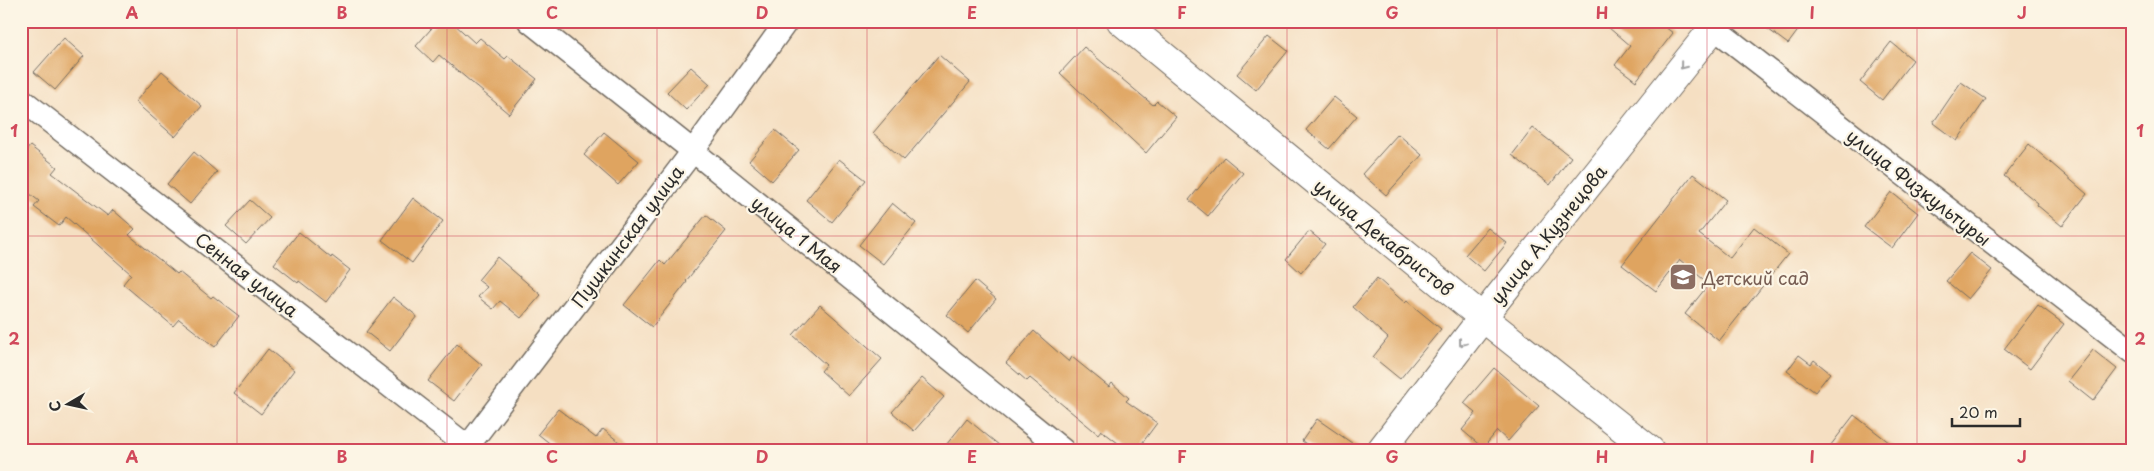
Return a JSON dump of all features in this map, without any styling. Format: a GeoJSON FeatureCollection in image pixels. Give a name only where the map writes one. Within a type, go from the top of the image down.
{"type":"FeatureCollection","features":[{"type":"Feature","properties":{"kind":"main road","name":"улица Декабристов"},"geometry":{"type":"LineString","coordinates":[[1121,21],[1482,317],[1650,450]]}},
{"type":"Feature","properties":{"kind":"main road","name":"улица А.Кузнецова"},"geometry":{"type":"LineString","coordinates":[[1381,450],[1482,317],[1713,23]]}},
{"type":"Feature","properties":{"kind":"street","name":"улица 1 Мая"},"geometry":{"type":"LineString","coordinates":[[529,21],[693,150],[1063,450]]}},
{"type":"Feature","properties":{"kind":"street","name":"Пушкинская улица"},"geometry":{"type":"LineString","coordinates":[[468,449],[693,150],[787,21]]}},
{"type":"Feature","properties":{"kind":"street","name":"улица Физкультуры"},"geometry":{"type":"LineString","coordinates":[[1713,23],[2133,352]]}},
{"type":"Feature","properties":{"kind":"street","name":"Сенная улица"},"geometry":{"type":"LineString","coordinates":[[21,99],[468,449]]}},
{"type":"Feature","properties":{"kind":"building"},"geometry":{"type":"Polygon","coordinates":[[[438,21],[451,21],[475,43],[480,38],[505,59],[508,56],[537,79],[509,114],[439,55],[433,62],[416,46],[438,21]]]}},
{"type":"Feature","properties":{"kind":"building"},"geometry":{"type":"Polygon","coordinates":[[[1601,21],[1657,21],[1673,33],[1636,81],[1615,65],[1630,46],[1601,21]]]}},
{"type":"Feature","properties":{"kind":"building"},"geometry":{"type":"Polygon","coordinates":[[[1757,21],[1805,21],[1788,44],[1757,21]]]}},
{"type":"Feature","properties":{"kind":"building"},"geometry":{"type":"Polygon","coordinates":[[[1269,36],[1288,51],[1256,90],[1237,74],[1269,36]]]}},
{"type":"Feature","properties":{"kind":"building"},"geometry":{"type":"Polygon","coordinates":[[[64,38],[84,56],[55,90],[34,72],[64,38]]]}},
{"type":"Feature","properties":{"kind":"building"},"geometry":{"type":"Polygon","coordinates":[[[1891,42],[1913,60],[1882,100],[1860,82],[1891,42]]]}},
{"type":"Feature","properties":{"kind":"building"},"geometry":{"type":"Polygon","coordinates":[[[1084,47],[1153,105],[1157,101],[1176,117],[1146,153],[1060,73],[1084,47]]]}},
{"type":"Feature","properties":{"kind":"building"},"geometry":{"type":"Polygon","coordinates":[[[939,55],[970,82],[904,160],[873,133],[939,55]]]}},
{"type":"Feature","properties":{"kind":"building"},"geometry":{"type":"Polygon","coordinates":[[[691,67],[710,84],[686,110],[667,92],[691,67]]]}},
{"type":"Feature","properties":{"kind":"building"},"geometry":{"type":"Polygon","coordinates":[[[162,71],[202,106],[175,137],[135,102],[162,71]]]}},
{"type":"Feature","properties":{"kind":"building"},"geometry":{"type":"Polygon","coordinates":[[[1961,82],[1986,99],[1957,141],[1933,123],[1961,82]]]}},
{"type":"Feature","properties":{"kind":"building"},"geometry":{"type":"Polygon","coordinates":[[[1334,97],[1357,116],[1329,149],[1306,130],[1334,97]]]}},
{"type":"Feature","properties":{"kind":"building"},"geometry":{"type":"Polygon","coordinates":[[[1533,128],[1571,157],[1550,185],[1512,155],[1533,128]]]}},
{"type":"Feature","properties":{"kind":"building"},"geometry":{"type":"Polygon","coordinates":[[[775,130],[799,150],[772,181],[749,161],[775,130]]]}},
{"type":"Feature","properties":{"kind":"building"},"geometry":{"type":"Polygon","coordinates":[[[604,132],[639,161],[618,185],[584,155],[604,132]]]}},
{"type":"Feature","properties":{"kind":"building"},"geometry":{"type":"Polygon","coordinates":[[[1398,134],[1422,155],[1386,195],[1362,174],[1398,134]]]}},
{"type":"Feature","properties":{"kind":"building"},"geometry":{"type":"Polygon","coordinates":[[[2029,144],[2087,194],[2062,226],[2037,205],[2038,203],[2004,176],[2029,144]]]}},
{"type":"Feature","properties":{"kind":"building"},"geometry":{"type":"Polygon","coordinates":[[[30,146],[57,167],[52,173],[108,216],[113,210],[135,229],[129,235],[177,274],[179,272],[211,298],[213,296],[239,316],[215,347],[179,319],[173,326],[123,284],[131,274],[66,217],[59,226],[34,207],[39,201],[21,187],[21,157],[30,146]]]}},
{"type":"Feature","properties":{"kind":"building"},"geometry":{"type":"Polygon","coordinates":[[[194,152],[217,172],[190,204],[167,184],[194,152]]]}},
{"type":"Feature","properties":{"kind":"building"},"geometry":{"type":"Polygon","coordinates":[[[1224,157],[1243,173],[1208,216],[1189,200],[1224,157]]]}},
{"type":"Feature","properties":{"kind":"building"},"geometry":{"type":"Polygon","coordinates":[[[839,159],[866,180],[832,222],[806,200],[839,159]]]}},
{"type":"Feature","properties":{"kind":"building"},"geometry":{"type":"Polygon","coordinates":[[[1693,174],[1726,200],[1699,234],[1730,258],[1754,227],[1788,254],[1719,341],[1685,314],[1709,284],[1680,260],[1656,291],[1622,265],[1693,174]]]}},
{"type":"Feature","properties":{"kind":"building"},"geometry":{"type":"Polygon","coordinates":[[[1891,192],[1918,213],[1892,248],[1864,227],[1891,192]]]}},
{"type":"Feature","properties":{"kind":"building"},"geometry":{"type":"Polygon","coordinates":[[[413,198],[443,221],[412,263],[382,240],[413,198]]]}},
{"type":"Feature","properties":{"kind":"building"},"geometry":{"type":"Polygon","coordinates":[[[250,200],[270,218],[246,244],[226,226],[250,200]]]}},
{"type":"Feature","properties":{"kind":"building"},"geometry":{"type":"Polygon","coordinates":[[[892,203],[916,223],[883,264],[859,245],[892,203]]]}},
{"type":"Feature","properties":{"kind":"building"},"geometry":{"type":"Polygon","coordinates":[[[706,215],[726,231],[652,327],[624,305],[660,260],[665,265],[706,215]]]}},
{"type":"Feature","properties":{"kind":"building"},"geometry":{"type":"Polygon","coordinates":[[[1488,228],[1507,243],[1484,271],[1465,255],[1488,228]]]}},
{"type":"Feature","properties":{"kind":"building"},"geometry":{"type":"Polygon","coordinates":[[[1309,231],[1325,244],[1301,273],[1286,259],[1309,231]]]}},
{"type":"Feature","properties":{"kind":"building"},"geometry":{"type":"Polygon","coordinates":[[[299,232],[331,258],[332,256],[350,270],[326,302],[274,264],[299,232]]]}},
{"type":"Feature","properties":{"kind":"building"},"geometry":{"type":"Polygon","coordinates":[[[1970,253],[1992,270],[1968,299],[1946,281],[1970,253]]]}},
{"type":"Feature","properties":{"kind":"building"},"geometry":{"type":"Polygon","coordinates":[[[497,257],[541,295],[521,318],[500,301],[493,309],[478,297],[487,287],[478,280],[497,257]]]}},
{"type":"Feature","properties":{"kind":"building"},"geometry":{"type":"Polygon","coordinates":[[[1377,278],[1405,303],[1407,301],[1441,329],[1400,379],[1373,357],[1388,338],[1353,307],[1377,278]]]}},
{"type":"Feature","properties":{"kind":"building"},"geometry":{"type":"Polygon","coordinates":[[[975,281],[996,299],[968,333],[947,315],[975,281]]]}},
{"type":"Feature","properties":{"kind":"building"},"geometry":{"type":"Polygon","coordinates":[[[393,297],[417,316],[390,351],[366,332],[393,297]]]}},
{"type":"Feature","properties":{"kind":"building"},"geometry":{"type":"Polygon","coordinates":[[[820,305],[882,359],[849,396],[821,371],[826,365],[793,335],[820,305]]]}},
{"type":"Feature","properties":{"kind":"building"},"geometry":{"type":"Polygon","coordinates":[[[2038,305],[2064,324],[2030,369],[2004,349],[2038,305]]]}},
{"type":"Feature","properties":{"kind":"building"},"geometry":{"type":"Polygon","coordinates":[[[1034,331],[1069,362],[1072,357],[1109,387],[1112,383],[1129,398],[1126,401],[1157,423],[1137,450],[1127,450],[1101,430],[1098,434],[1030,378],[1027,381],[1006,363],[1034,331]]]}},
{"type":"Feature","properties":{"kind":"building"},"geometry":{"type":"Polygon","coordinates":[[[457,344],[482,365],[454,401],[428,381],[457,344]]]}},
{"type":"Feature","properties":{"kind":"building"},"geometry":{"type":"Polygon","coordinates":[[[268,349],[294,370],[261,414],[234,393],[268,349]]]}},
{"type":"Feature","properties":{"kind":"building"},"geometry":{"type":"Polygon","coordinates":[[[2093,350],[2117,369],[2093,401],[2068,381],[2093,350]]]}},
{"type":"Feature","properties":{"kind":"building"},"geometry":{"type":"Polygon","coordinates":[[[1799,355],[1811,364],[1814,360],[1830,373],[1815,392],[1787,371],[1799,355]]]}},
{"type":"Feature","properties":{"kind":"building"},"geometry":{"type":"Polygon","coordinates":[[[1494,368],[1539,406],[1508,441],[1497,431],[1483,448],[1462,430],[1476,413],[1464,403],[1494,368]]]}},
{"type":"Feature","properties":{"kind":"building"},"geometry":{"type":"Polygon","coordinates":[[[922,378],[944,397],[914,431],[892,412],[922,378]]]}},
{"type":"Feature","properties":{"kind":"building"},"geometry":{"type":"Polygon","coordinates":[[[558,409],[596,438],[603,429],[629,450],[558,450],[538,434],[558,409]]]}},
{"type":"Feature","properties":{"kind":"building"},"geometry":{"type":"Polygon","coordinates":[[[1854,415],[1899,450],[1827,450],[1854,415]]]}},
{"type":"Feature","properties":{"kind":"building"},"geometry":{"type":"Polygon","coordinates":[[[967,419],[1005,450],[942,450],[967,419]]]}},
{"type":"Feature","properties":{"kind":"building"},"geometry":{"type":"Polygon","coordinates":[[[1317,419],[1362,450],[1315,450],[1302,441],[1317,419]]]}},
{"type":"Feature","properties":{"kind":"place","name":"Детский сад"},"geometry":{"type":"Point","coordinates":[1683,277]}}]}
